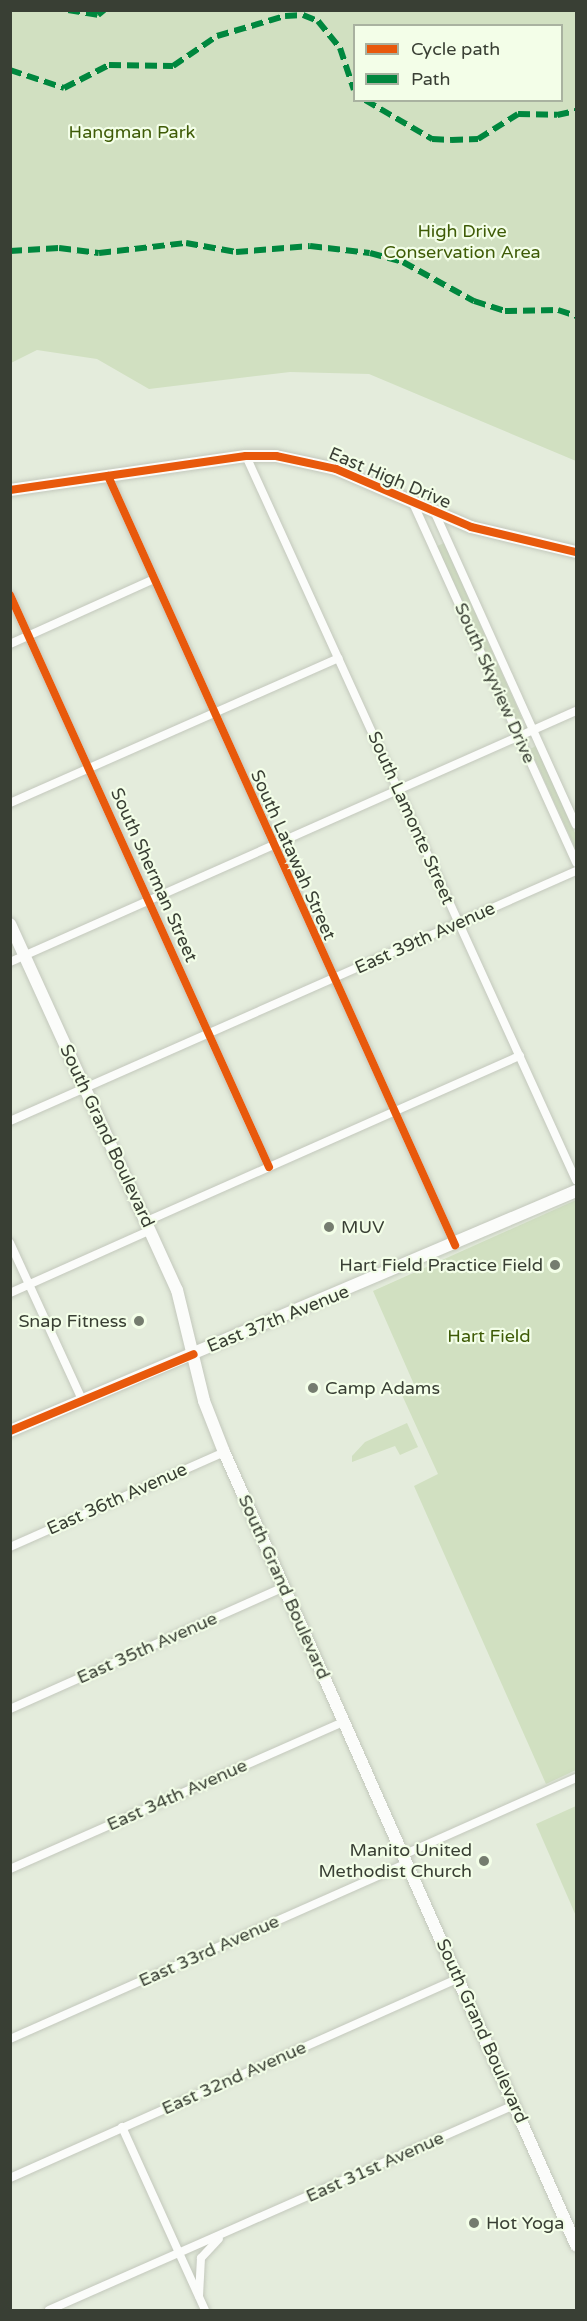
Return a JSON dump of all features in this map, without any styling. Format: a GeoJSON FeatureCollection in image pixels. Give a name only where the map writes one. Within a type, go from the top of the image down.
{"type":"FeatureCollection","features":[{"type":"Feature","properties":{"kind":"main road","name":"East High Drive"},"geometry":{"type":"LineString","coordinates":[[10,490],[246,456],[319,463],[435,513],[519,542],[576,552]]}},
{"type":"Feature","properties":{"kind":"main road","name":"South Grand Boulevard"},"geometry":{"type":"LineString","coordinates":[[10,924],[177,1290],[204,1401],[224,1452],[514,2105],[572,2221],[576,2245]]}},
{"type":"Feature","properties":{"kind":"main road","name":"East 37th Avenue"},"geometry":{"type":"LineString","coordinates":[[10,1431],[455,1245],[576,1191]]}},
{"type":"Feature","properties":{"kind":"street","name":"South Lamonte Street"},"geometry":{"type":"LineString","coordinates":[[246,456],[576,1180]]}},
{"type":"Feature","properties":{"kind":"street","name":"South Latawah Street"},"geometry":{"type":"LineString","coordinates":[[108,476],[152,580],[455,1245]]}},
{"type":"Feature","properties":{"kind":"street","name":"South Skyview Drive"},"geometry":{"type":"LineString","coordinates":[[413,503],[576,863]]}},
{"type":"Feature","properties":{"kind":"street","name":"South Skyview Drive"},"geometry":{"type":"LineString","coordinates":[[435,513],[576,825]]}},
{"type":"Feature","properties":{"kind":"street"},"geometry":{"type":"LineString","coordinates":[[10,644],[152,580]]}},
{"type":"Feature","properties":{"kind":"street","name":"South Sherman Street"},"geometry":{"type":"LineString","coordinates":[[10,595],[269,1167]]}},
{"type":"Feature","properties":{"kind":"street"},"geometry":{"type":"LineString","coordinates":[[10,803],[338,658]]}},
{"type":"Feature","properties":{"kind":"street"},"geometry":{"type":"LineString","coordinates":[[10,962],[576,711]]}},
{"type":"Feature","properties":{"kind":"street","name":"East 39th Avenue"},"geometry":{"type":"LineString","coordinates":[[10,1121],[576,871]]}},
{"type":"Feature","properties":{"kind":"street"},"geometry":{"type":"LineString","coordinates":[[10,1293],[269,1167],[520,1056]]}},
{"type":"Feature","properties":{"kind":"street"},"geometry":{"type":"LineString","coordinates":[[10,1243],[83,1402]]}},
{"type":"Feature","properties":{"kind":"street","name":"East 36th Avenue"},"geometry":{"type":"LineString","coordinates":[[10,1546],[224,1452]]}},
{"type":"Feature","properties":{"kind":"street","name":"East 35th Avenue"},"geometry":{"type":"LineString","coordinates":[[10,1709],[284,1587]]}},
{"type":"Feature","properties":{"kind":"street","name":"East 34th Avenue"},"geometry":{"type":"LineString","coordinates":[[10,1869],[344,1722]]}},
{"type":"Feature","properties":{"kind":"street","name":"East 33rd Avenue"},"geometry":{"type":"LineString","coordinates":[[10,2039],[405,1859],[576,1778]]}},
{"type":"Feature","properties":{"kind":"street","name":"East 32nd Avenue"},"geometry":{"type":"LineString","coordinates":[[10,2178],[459,1979]]}},
{"type":"Feature","properties":{"kind":"street","name":"East 31st Avenue"},"geometry":{"type":"LineString","coordinates":[[49,2310],[514,2105]]}},
{"type":"Feature","properties":{"kind":"street"},"geometry":{"type":"LineString","coordinates":[[122,2127],[177,2253],[205,2310]]}},
{"type":"Feature","properties":{"kind":"street","name":"East 31st Avenue"},"geometry":{"type":"LineString","coordinates":[[199,2299],[201,2258],[207,2248],[235,2229]]}},
{"type":"Feature","properties":{"kind":"green space"},"geometry":{"type":"Polygon","coordinates":[[[11,10],[576,11],[576,461],[369,374],[290,372],[149,389],[97,359],[37,350],[11,363],[11,10]]]}},
{"type":"Feature","properties":{"kind":"green space"},"geometry":{"type":"Polygon","coordinates":[[[444,543],[523,719],[515,723],[437,546],[444,543]]]}},
{"type":"Feature","properties":{"kind":"green space"},"geometry":{"type":"Polygon","coordinates":[[[536,746],[576,835],[576,850],[530,749],[536,746]]]}},
{"type":"Feature","properties":{"kind":"green space","name":"Hart Field"},"geometry":{"type":"Polygon","coordinates":[[[576,1200],[576,1770],[546,1784],[414,1486],[438,1474],[402,1395],[416,1389],[373,1291],[576,1200]]]}},
{"type":"Feature","properties":{"kind":"green space"},"geometry":{"type":"Polygon","coordinates":[[[407,1423],[418,1447],[400,1455],[395,1446],[352,1462],[352,1456],[365,1442],[407,1423]]]}},
{"type":"Feature","properties":{"kind":"green space"},"geometry":{"type":"Polygon","coordinates":[[[576,1806],[576,1916],[536,1824],[576,1806]]]}},
{"type":"Feature","properties":{"kind":"marked path"},"geometry":{"type":"LineString","coordinates":[[68,10],[98,15],[104,10]]}},
{"type":"Feature","properties":{"kind":"marked path"},"geometry":{"type":"LineString","coordinates":[[10,70],[64,88],[109,65],[173,66],[217,36],[285,16],[303,15],[318,21],[340,48],[353,87]]}},
{"type":"Feature","properties":{"kind":"marked path"},"geometry":{"type":"LineString","coordinates":[[368,102],[432,139],[451,140],[478,139],[518,114],[557,115],[576,111]]}},
{"type":"Feature","properties":{"kind":"marked path"},"geometry":{"type":"LineString","coordinates":[[10,251],[59,248],[99,253],[186,243],[236,252],[310,246],[370,253],[403,262],[474,301],[505,311],[558,310],[576,316]]}},
{"type":"Feature","properties":{"kind":"cycle path"},"geometry":{"type":"LineString","coordinates":[[10,490],[246,456],[276,456],[336,469],[471,527],[576,552]]}},
{"type":"Feature","properties":{"kind":"cycle path"},"geometry":{"type":"LineString","coordinates":[[108,476],[455,1245]]}},
{"type":"Feature","properties":{"kind":"cycle path"},"geometry":{"type":"LineString","coordinates":[[10,595],[269,1167]]}},
{"type":"Feature","properties":{"kind":"cycle path"},"geometry":{"type":"LineString","coordinates":[[10,1431],[194,1354]]}},
{"type":"Feature","properties":{"kind":"place","name":"MUV"},"geometry":{"type":"Point","coordinates":[329,1227]}},
{"type":"Feature","properties":{"kind":"place","name":"Hart Field Practice Field"},"geometry":{"type":"Point","coordinates":[555,1265]}},
{"type":"Feature","properties":{"kind":"place","name":"Snap Fitness"},"geometry":{"type":"Point","coordinates":[139,1321]}},
{"type":"Feature","properties":{"kind":"place","name":"Camp Adams"},"geometry":{"type":"Point","coordinates":[313,1388]}},
{"type":"Feature","properties":{"kind":"place","name":"Manito United Methodist Church"},"geometry":{"type":"Point","coordinates":[484,1861]}},
{"type":"Feature","properties":{"kind":"place","name":"Hot Yoga"},"geometry":{"type":"Point","coordinates":[474,2223]}},
{"type":"Feature","properties":{"kind":"park label","name":"Hangman Park"},"geometry":{"type":"Point","coordinates":[132,132]}},
{"type":"Feature","properties":{"kind":"park label","name":"High Drive Conservation Area"},"geometry":{"type":"Point","coordinates":[462,242]}}]}
